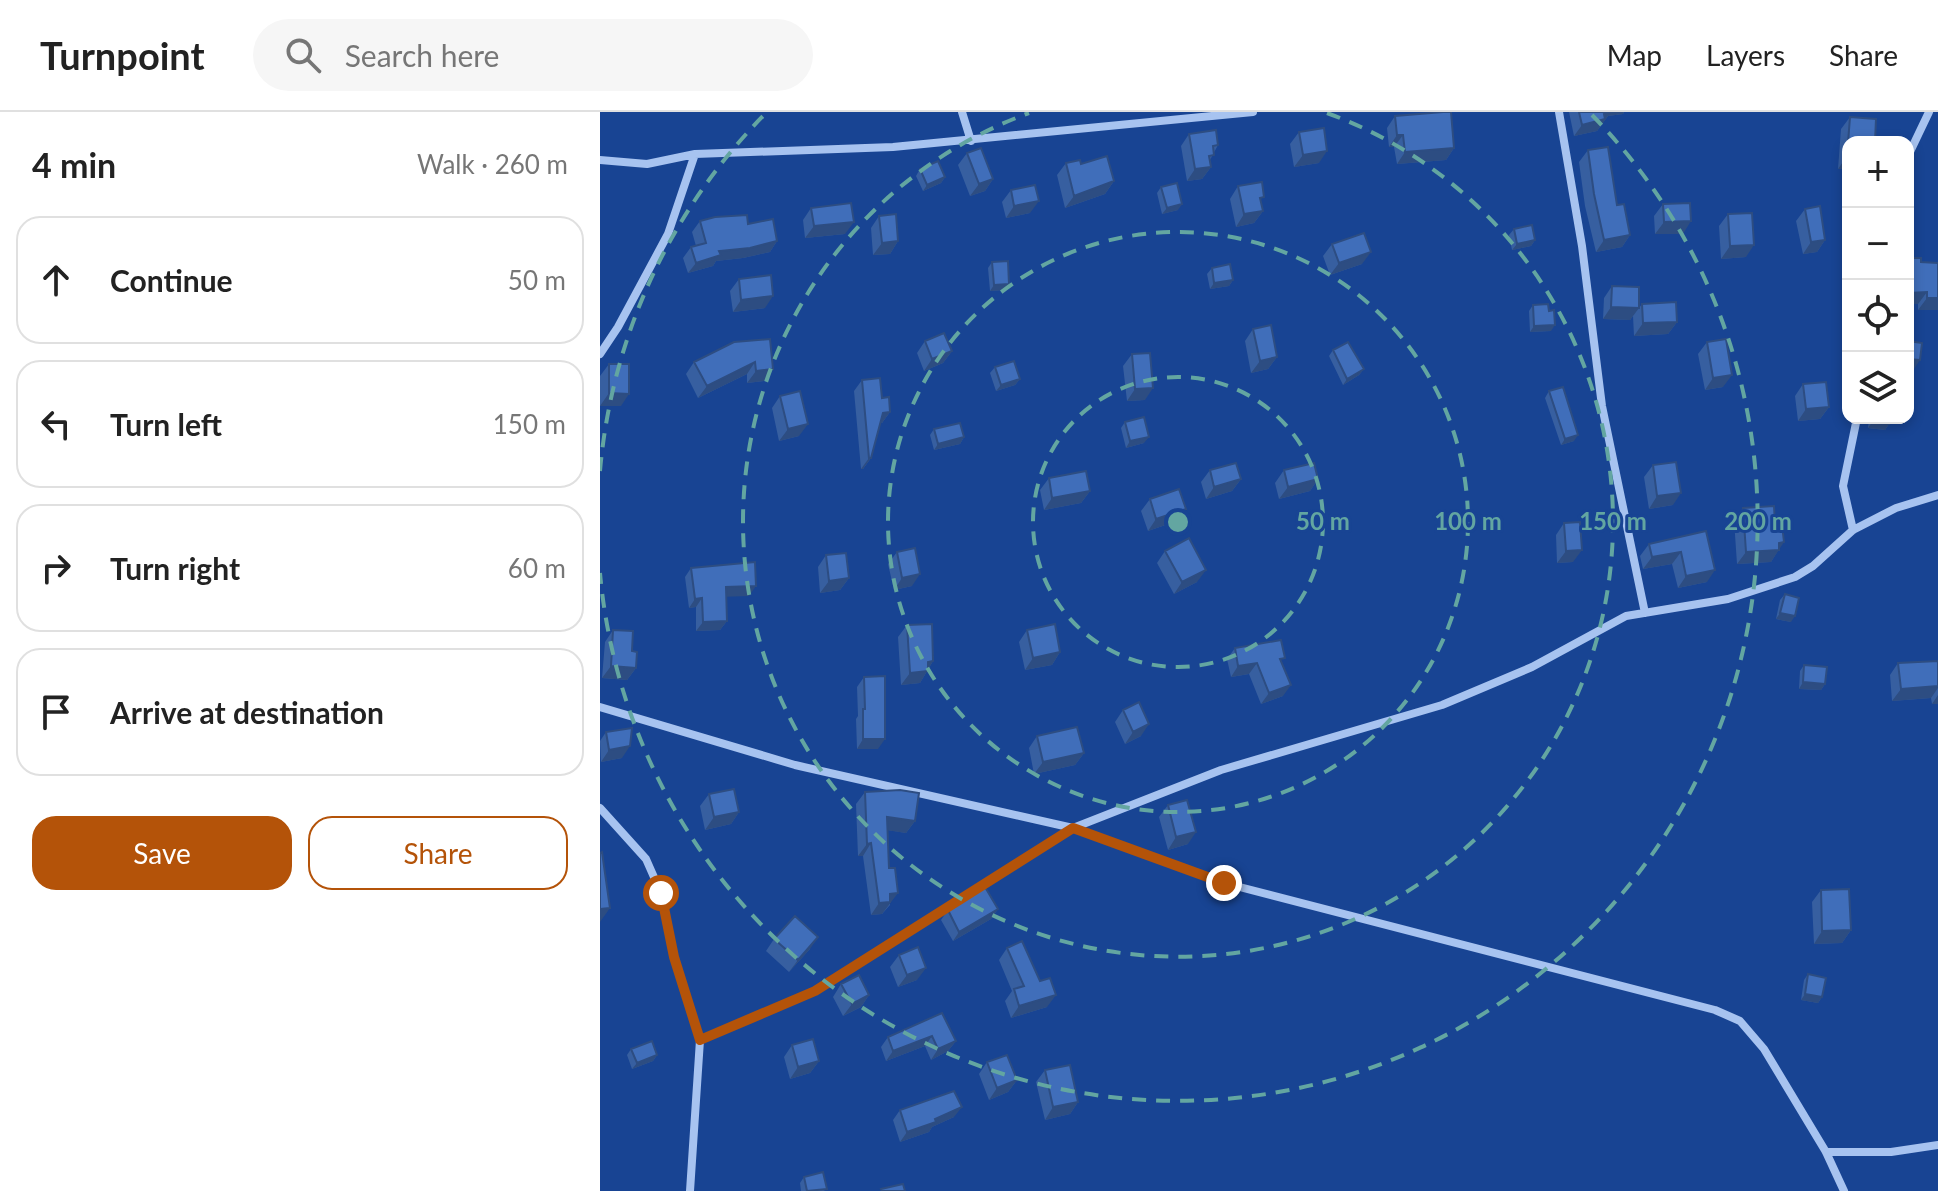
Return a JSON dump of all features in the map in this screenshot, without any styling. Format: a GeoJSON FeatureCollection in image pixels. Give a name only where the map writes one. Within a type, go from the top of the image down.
{"type":"FeatureCollection","features":[{"type":"Feature","properties":{"kind":"street"},"geometry":{"type":"LineString","coordinates":[[962,112],[971,141]]}},
{"type":"Feature","properties":{"kind":"street"},"geometry":{"type":"LineString","coordinates":[[600,160],[647,164],[695,154],[893,147],[1253,112]]}},
{"type":"Feature","properties":{"kind":"street"},"geometry":{"type":"LineString","coordinates":[[1559,112],[1582,246],[1602,406],[1645,613]]}},
{"type":"Feature","properties":{"kind":"street"},"geometry":{"type":"LineString","coordinates":[[1914,143],[1929,112]]}},
{"type":"Feature","properties":{"kind":"street"},"geometry":{"type":"LineString","coordinates":[[600,354],[625,316],[668,234],[695,154]]}},
{"type":"Feature","properties":{"kind":"street"},"geometry":{"type":"LineString","coordinates":[[1853,530],[1843,486],[1856,424]]}},
{"type":"Feature","properties":{"kind":"street"},"geometry":{"type":"LineString","coordinates":[[700,1040],[815,991],[1073,828],[1221,770],[1442,705],[1532,667],[1626,616],[1728,599],[1795,577],[1813,566],[1853,530],[1896,508],[1938,495]]}},
{"type":"Feature","properties":{"kind":"street"},"geometry":{"type":"LineString","coordinates":[[600,707],[795,765],[1073,828],[1224,883],[1715,1010],[1740,1021],[1764,1049],[1826,1152],[1844,1191]]}},
{"type":"Feature","properties":{"kind":"street"},"geometry":{"type":"LineString","coordinates":[[600,808],[646,859],[661,893],[674,957],[700,1040],[690,1191]]}},
{"type":"Feature","properties":{"kind":"street"},"geometry":{"type":"LineString","coordinates":[[1826,1152],[1891,1152],[1938,1145]]}},
{"type":"Feature","properties":{"kind":"building"},"geometry":{"type":"Polygon","coordinates":[[[1451,112],[1454,148],[1405,152],[1403,135],[1397,135],[1395,116],[1451,112]]]}},
{"type":"Feature","properties":{"kind":"building"},"geometry":{"type":"Polygon","coordinates":[[[1579,112],[1610,113],[1604,114],[1605,119],[1582,125],[1579,112]]]}},
{"type":"Feature","properties":{"kind":"building"},"geometry":{"type":"Polygon","coordinates":[[[1850,117],[1876,119],[1875,136],[1848,136],[1850,117]]]}},
{"type":"Feature","properties":{"kind":"building"},"geometry":{"type":"Polygon","coordinates":[[[1324,128],[1327,151],[1303,155],[1299,132],[1324,128]]]}},
{"type":"Feature","properties":{"kind":"building"},"geometry":{"type":"Polygon","coordinates":[[[1216,130],[1218,145],[1213,146],[1214,155],[1209,156],[1211,167],[1195,169],[1189,134],[1216,130]]]}},
{"type":"Feature","properties":{"kind":"building"},"geometry":{"type":"Polygon","coordinates":[[[1608,147],[1617,205],[1624,204],[1630,235],[1604,240],[1588,150],[1608,147]]]}},
{"type":"Feature","properties":{"kind":"building"},"geometry":{"type":"Polygon","coordinates":[[[981,148],[993,179],[979,184],[967,153],[981,148]]]}},
{"type":"Feature","properties":{"kind":"building"},"geometry":{"type":"Polygon","coordinates":[[[1107,156],[1114,181],[1074,196],[1066,163],[1080,160],[1081,164],[1107,156]]]}},
{"type":"Feature","properties":{"kind":"building"},"geometry":{"type":"Polygon","coordinates":[[[938,161],[945,177],[927,185],[920,169],[938,161]]]}},
{"type":"Feature","properties":{"kind":"building"},"geometry":{"type":"Polygon","coordinates":[[[1262,182],[1264,197],[1260,198],[1263,211],[1244,214],[1238,186],[1262,182]]]}},
{"type":"Feature","properties":{"kind":"building"},"geometry":{"type":"Polygon","coordinates":[[[1177,183],[1182,204],[1167,208],[1161,187],[1177,183]]]}},
{"type":"Feature","properties":{"kind":"building"},"geometry":{"type":"Polygon","coordinates":[[[1035,185],[1039,201],[1014,206],[1011,190],[1035,185]]]}},
{"type":"Feature","properties":{"kind":"building"},"geometry":{"type":"Polygon","coordinates":[[[851,203],[854,222],[814,226],[811,208],[851,203]]]}},
{"type":"Feature","properties":{"kind":"building"},"geometry":{"type":"Polygon","coordinates":[[[1690,203],[1691,221],[1664,222],[1663,204],[1690,203]]]}},
{"type":"Feature","properties":{"kind":"building"},"geometry":{"type":"Polygon","coordinates":[[[1820,206],[1825,240],[1811,242],[1805,209],[1820,206]]]}},
{"type":"Feature","properties":{"kind":"building"},"geometry":{"type":"Polygon","coordinates":[[[1752,213],[1754,245],[1730,246],[1728,214],[1752,213]]]}},
{"type":"Feature","properties":{"kind":"building"},"geometry":{"type":"Polygon","coordinates":[[[896,214],[898,241],[882,243],[879,216],[896,214]]]}},
{"type":"Feature","properties":{"kind":"building"},"geometry":{"type":"Polygon","coordinates":[[[747,215],[748,224],[773,219],[777,241],[719,251],[721,255],[696,263],[691,247],[706,243],[700,221],[747,215]]]}},
{"type":"Feature","properties":{"kind":"building"},"geometry":{"type":"Polygon","coordinates":[[[1532,225],[1535,240],[1517,244],[1514,229],[1532,225]]]}},
{"type":"Feature","properties":{"kind":"building"},"geometry":{"type":"Polygon","coordinates":[[[1364,233],[1371,252],[1339,263],[1332,244],[1364,233]]]}},
{"type":"Feature","properties":{"kind":"building"},"geometry":{"type":"Polygon","coordinates":[[[1914,258],[1921,258],[1921,262],[1938,263],[1938,298],[1927,298],[1927,292],[1914,293],[1914,258]]]}},
{"type":"Feature","properties":{"kind":"building"},"geometry":{"type":"Polygon","coordinates":[[[1008,261],[1009,284],[994,285],[992,262],[1008,261]]]}},
{"type":"Feature","properties":{"kind":"building"},"geometry":{"type":"Polygon","coordinates":[[[1230,264],[1233,280],[1214,283],[1212,268],[1230,264]]]}},
{"type":"Feature","properties":{"kind":"building"},"geometry":{"type":"Polygon","coordinates":[[[771,275],[773,296],[741,300],[739,279],[771,275]]]}},
{"type":"Feature","properties":{"kind":"building"},"geometry":{"type":"Polygon","coordinates":[[[1612,286],[1639,287],[1639,308],[1611,307],[1612,286]]]}},
{"type":"Feature","properties":{"kind":"building"},"geometry":{"type":"Polygon","coordinates":[[[1676,302],[1677,322],[1643,323],[1642,304],[1676,302]]]}},
{"type":"Feature","properties":{"kind":"building"},"geometry":{"type":"Polygon","coordinates":[[[1548,304],[1549,311],[1554,310],[1555,325],[1534,326],[1533,305],[1548,304]]]}},
{"type":"Feature","properties":{"kind":"building"},"geometry":{"type":"Polygon","coordinates":[[[1271,325],[1277,357],[1260,361],[1253,329],[1271,325]]]}},
{"type":"Feature","properties":{"kind":"building"},"geometry":{"type":"Polygon","coordinates":[[[944,333],[952,351],[932,359],[925,341],[944,333]]]}},
{"type":"Feature","properties":{"kind":"building"},"geometry":{"type":"Polygon","coordinates":[[[770,339],[773,369],[756,371],[755,362],[707,386],[694,362],[734,342],[770,339]]]}},
{"type":"Feature","properties":{"kind":"building"},"geometry":{"type":"Polygon","coordinates":[[[1726,339],[1732,375],[1713,378],[1707,342],[1726,339]]]}},
{"type":"Feature","properties":{"kind":"building"},"geometry":{"type":"Polygon","coordinates":[[[1348,342],[1364,369],[1347,379],[1333,350],[1348,342]]]}},
{"type":"Feature","properties":{"kind":"building"},"geometry":{"type":"Polygon","coordinates":[[[1914,342],[1922,343],[1920,360],[1914,360],[1914,342]]]}},
{"type":"Feature","properties":{"kind":"building"},"geometry":{"type":"Polygon","coordinates":[[[1150,353],[1153,388],[1135,389],[1132,354],[1150,353]]]}},
{"type":"Feature","properties":{"kind":"building"},"geometry":{"type":"Polygon","coordinates":[[[1014,361],[1020,379],[1001,385],[995,367],[1014,361]]]}},
{"type":"Feature","properties":{"kind":"building"},"geometry":{"type":"Polygon","coordinates":[[[609,364],[629,364],[629,394],[609,393],[609,364]]]}},
{"type":"Feature","properties":{"kind":"building"},"geometry":{"type":"Polygon","coordinates":[[[880,378],[882,398],[889,397],[890,412],[883,413],[869,458],[862,380],[880,378]]]}},
{"type":"Feature","properties":{"kind":"building"},"geometry":{"type":"Polygon","coordinates":[[[1826,382],[1829,407],[1806,409],[1803,384],[1826,382]]]}},
{"type":"Feature","properties":{"kind":"building"},"geometry":{"type":"Polygon","coordinates":[[[1563,387],[1578,435],[1565,439],[1549,391],[1563,387]]]}},
{"type":"Feature","properties":{"kind":"building"},"geometry":{"type":"Polygon","coordinates":[[[800,391],[808,424],[788,429],[780,396],[800,391]]]}},
{"type":"Feature","properties":{"kind":"building"},"geometry":{"type":"Polygon","coordinates":[[[1144,417],[1149,437],[1130,441],[1125,422],[1144,417]]]}},
{"type":"Feature","properties":{"kind":"building"},"geometry":{"type":"Polygon","coordinates":[[[960,423],[964,437],[938,444],[934,429],[960,423]]]}},
{"type":"Feature","properties":{"kind":"building"},"geometry":{"type":"Polygon","coordinates":[[[1676,462],[1681,493],[1657,496],[1653,465],[1676,462]]]}},
{"type":"Feature","properties":{"kind":"building"},"geometry":{"type":"Polygon","coordinates":[[[1236,463],[1241,479],[1214,487],[1210,470],[1236,463]]]}},
{"type":"Feature","properties":{"kind":"building"},"geometry":{"type":"Polygon","coordinates":[[[1314,463],[1318,479],[1288,487],[1284,470],[1314,463]]]}},
{"type":"Feature","properties":{"kind":"building"},"geometry":{"type":"Polygon","coordinates":[[[1086,471],[1090,491],[1052,498],[1049,478],[1086,471]]]}},
{"type":"Feature","properties":{"kind":"building"},"geometry":{"type":"Polygon","coordinates":[[[1179,489],[1186,509],[1156,519],[1150,499],[1179,489]]]}},
{"type":"Feature","properties":{"kind":"building"},"geometry":{"type":"Polygon","coordinates":[[[1774,506],[1775,525],[1782,525],[1784,542],[1779,543],[1779,550],[1746,552],[1743,508],[1774,506]]]}},
{"type":"Feature","properties":{"kind":"building"},"geometry":{"type":"Polygon","coordinates":[[[1580,522],[1582,550],[1566,551],[1564,523],[1580,522]]]}},
{"type":"Feature","properties":{"kind":"building"},"geometry":{"type":"Polygon","coordinates":[[[1706,531],[1715,570],[1686,576],[1681,552],[1652,557],[1649,544],[1706,531]]]}},
{"type":"Feature","properties":{"kind":"building"},"geometry":{"type":"Polygon","coordinates":[[[1189,538],[1206,570],[1182,582],[1165,551],[1189,538]]]}},
{"type":"Feature","properties":{"kind":"building"},"geometry":{"type":"Polygon","coordinates":[[[915,548],[920,574],[902,578],[897,552],[915,548]]]}},
{"type":"Feature","properties":{"kind":"building"},"geometry":{"type":"Polygon","coordinates":[[[846,553],[849,578],[829,581],[826,555],[846,553]]]}},
{"type":"Feature","properties":{"kind":"building"},"geometry":{"type":"Polygon","coordinates":[[[755,562],[756,586],[726,587],[727,621],[703,622],[702,598],[695,599],[691,568],[755,562]]]}},
{"type":"Feature","properties":{"kind":"building"},"geometry":{"type":"Polygon","coordinates":[[[1785,594],[1799,598],[1795,616],[1780,613],[1785,594]]]}},
{"type":"Feature","properties":{"kind":"building"},"geometry":{"type":"Polygon","coordinates":[[[932,624],[933,661],[928,662],[928,671],[910,673],[907,625],[932,624]]]}},
{"type":"Feature","properties":{"kind":"building"},"geometry":{"type":"Polygon","coordinates":[[[1055,624],[1060,652],[1033,658],[1027,630],[1055,624]]]}},
{"type":"Feature","properties":{"kind":"building"},"geometry":{"type":"Polygon","coordinates":[[[613,630],[633,631],[632,651],[637,652],[636,668],[611,666],[613,630]]]}},
{"type":"Feature","properties":{"kind":"building"},"geometry":{"type":"Polygon","coordinates":[[[1281,640],[1285,658],[1280,659],[1291,685],[1269,693],[1257,663],[1238,666],[1235,648],[1281,640]]]}},
{"type":"Feature","properties":{"kind":"building"},"geometry":{"type":"Polygon","coordinates":[[[1938,661],[1938,686],[1901,689],[1898,663],[1938,661]]]}},
{"type":"Feature","properties":{"kind":"building"},"geometry":{"type":"Polygon","coordinates":[[[1804,665],[1827,667],[1825,684],[1803,682],[1804,665]]]}},
{"type":"Feature","properties":{"kind":"building"},"geometry":{"type":"Polygon","coordinates":[[[885,676],[885,739],[863,739],[864,677],[885,676]]]}},
{"type":"Feature","properties":{"kind":"building"},"geometry":{"type":"Polygon","coordinates":[[[1139,702],[1149,724],[1133,732],[1123,710],[1139,702]]]}},
{"type":"Feature","properties":{"kind":"building"},"geometry":{"type":"Polygon","coordinates":[[[1077,727],[1084,753],[1043,762],[1037,736],[1077,727]]]}},
{"type":"Feature","properties":{"kind":"building"},"geometry":{"type":"Polygon","coordinates":[[[632,728],[630,746],[609,750],[606,732],[632,728]]]}},
{"type":"Feature","properties":{"kind":"building"},"geometry":{"type":"Polygon","coordinates":[[[734,789],[739,812],[714,817],[709,794],[734,789]]]}},
{"type":"Feature","properties":{"kind":"building"},"geometry":{"type":"Polygon","coordinates":[[[900,790],[919,793],[915,821],[887,817],[889,868],[895,868],[898,893],[890,894],[890,902],[879,903],[871,843],[867,844],[865,792],[900,790]]]}},
{"type":"Feature","properties":{"kind":"building"},"geometry":{"type":"Polygon","coordinates":[[[1187,800],[1196,832],[1176,837],[1168,805],[1187,800]]]}},
{"type":"Feature","properties":{"kind":"building"},"geometry":{"type":"Polygon","coordinates":[[[600,853],[610,908],[600,909],[600,853]]]}},
{"type":"Feature","properties":{"kind":"building"},"geometry":{"type":"Polygon","coordinates":[[[985,887],[998,909],[959,932],[948,910],[985,887]]]}},
{"type":"Feature","properties":{"kind":"building"},"geometry":{"type":"Polygon","coordinates":[[[1849,889],[1851,930],[1822,931],[1821,890],[1849,889]]]}},
{"type":"Feature","properties":{"kind":"building"},"geometry":{"type":"Polygon","coordinates":[[[795,916],[818,937],[798,960],[774,939],[795,916]]]}},
{"type":"Feature","properties":{"kind":"building"},"geometry":{"type":"Polygon","coordinates":[[[1022,941],[1040,981],[1050,978],[1056,995],[1019,1006],[1014,989],[1024,986],[1007,948],[1022,941]]]}},
{"type":"Feature","properties":{"kind":"building"},"geometry":{"type":"Polygon","coordinates":[[[918,947],[926,968],[907,975],[899,955],[918,947]]]}},
{"type":"Feature","properties":{"kind":"building"},"geometry":{"type":"Polygon","coordinates":[[[1808,974],[1826,978],[1822,997],[1805,994],[1808,974]]]}},
{"type":"Feature","properties":{"kind":"building"},"geometry":{"type":"Polygon","coordinates":[[[859,975],[869,995],[852,1004],[841,984],[859,975]]]}},
{"type":"Feature","properties":{"kind":"building"},"geometry":{"type":"Polygon","coordinates":[[[942,1013],[956,1041],[938,1049],[932,1036],[893,1051],[888,1037],[942,1013]]]}},
{"type":"Feature","properties":{"kind":"building"},"geometry":{"type":"Polygon","coordinates":[[[813,1039],[819,1061],[798,1067],[792,1045],[813,1039]]]}},
{"type":"Feature","properties":{"kind":"building"},"geometry":{"type":"Polygon","coordinates":[[[652,1041],[657,1055],[637,1063],[631,1049],[652,1041]]]}},
{"type":"Feature","properties":{"kind":"building"},"geometry":{"type":"Polygon","coordinates":[[[1007,1055],[1017,1080],[997,1088],[987,1062],[1007,1055]]]}},
{"type":"Feature","properties":{"kind":"building"},"geometry":{"type":"Polygon","coordinates":[[[1070,1065],[1078,1102],[1053,1107],[1045,1070],[1070,1065]]]}},
{"type":"Feature","properties":{"kind":"building"},"geometry":{"type":"Polygon","coordinates":[[[954,1091],[962,1107],[935,1119],[936,1122],[907,1132],[900,1110],[954,1091]]]}},
{"type":"Feature","properties":{"kind":"building"},"geometry":{"type":"Polygon","coordinates":[[[823,1172],[827,1189],[807,1191],[804,1177],[823,1172]]]}},
{"type":"Feature","properties":{"kind":"building"},"geometry":{"type":"Polygon","coordinates":[[[903,1184],[905,1191],[881,1189],[903,1184]]]}},
{"type":"Feature","properties":{"kind":"route"},"geometry":{"type":"LineString","coordinates":[[661,893],[674,957],[700,1040],[815,991],[1073,828],[1224,883]]}}]}
